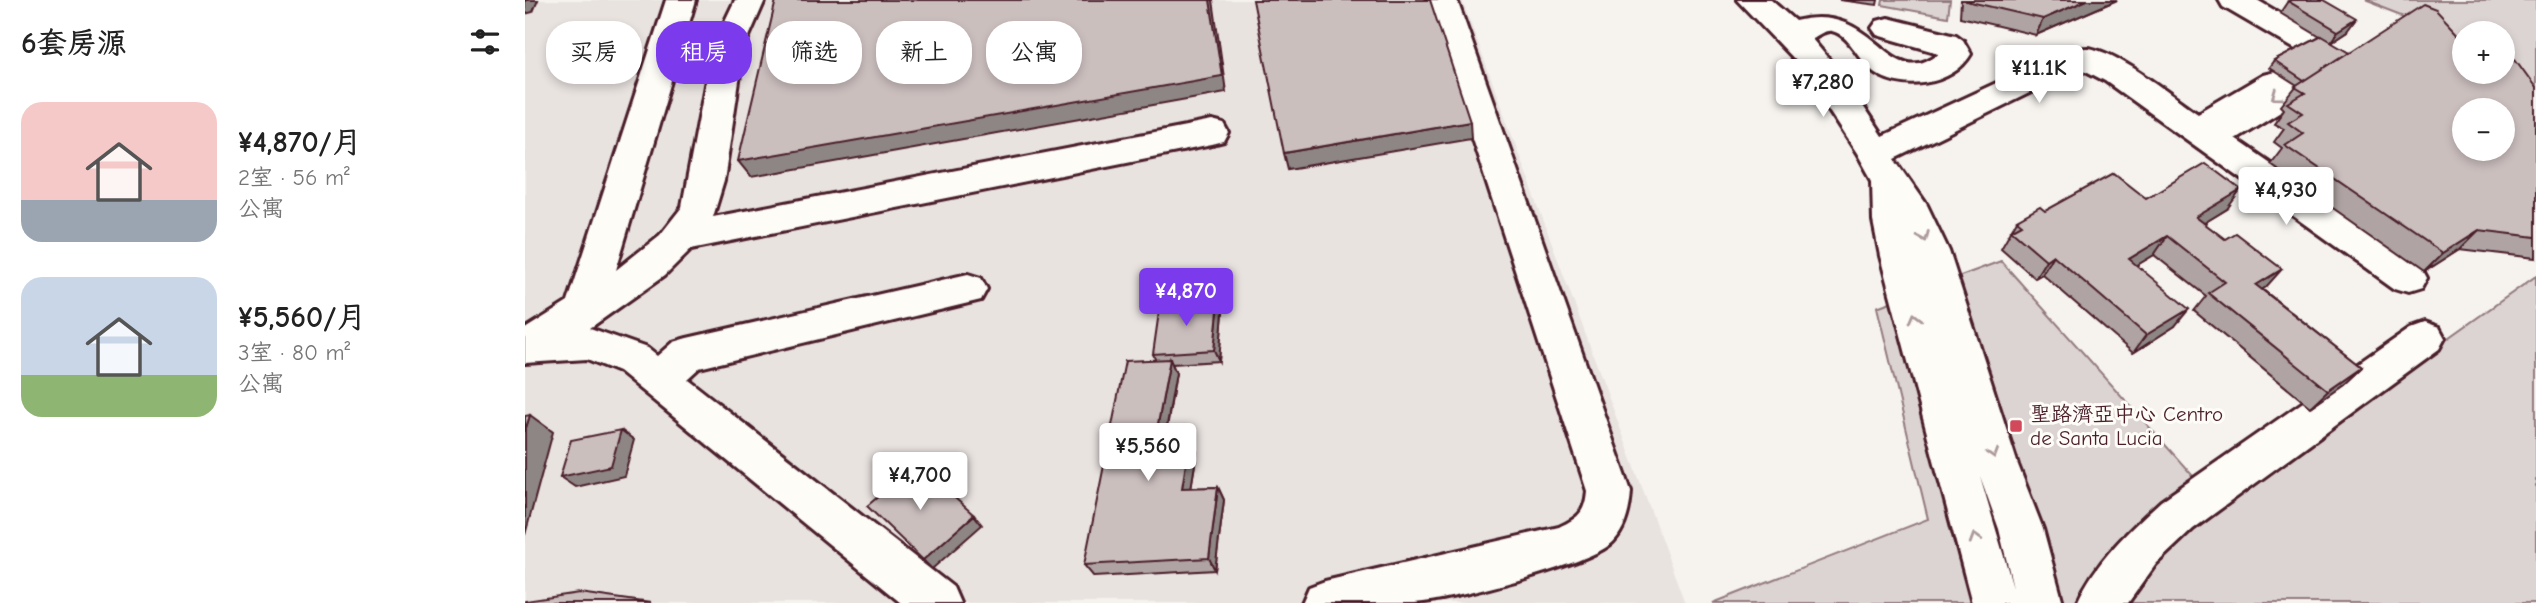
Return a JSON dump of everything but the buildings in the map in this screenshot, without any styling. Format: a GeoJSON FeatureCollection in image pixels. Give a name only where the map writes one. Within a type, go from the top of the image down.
{"type":"FeatureCollection","features":[{"type":"Feature","properties":{"kind":"street"},"geometry":{"type":"LineString","coordinates":[[585,309],[681,0]]}},
{"type":"Feature","properties":{"kind":"street"},"geometry":{"type":"LineString","coordinates":[[527,346],[659,257],[682,237],[700,209],[731,37],[751,0]]}},
{"type":"Feature","properties":{"kind":"street"},"geometry":{"type":"LineString","coordinates":[[1325,603],[1565,547],[1597,531],[1608,513],[1609,491],[1442,0]]}},
{"type":"Feature","properties":{"kind":"street"},"geometry":{"type":"LineString","coordinates":[[1752,0],[1791,37],[1839,93],[1912,211],[1930,251],[1997,465],[2021,529],[2040,603]]}},
{"type":"Feature","properties":{"kind":"street"},"geometry":{"type":"LineString","coordinates":[[2234,0],[2313,46]]}},
{"type":"Feature","properties":{"kind":"street"},"geometry":{"type":"LineString","coordinates":[[1791,37],[1821,22],[1832,21],[1857,32],[1888,67],[1920,72],[1937,69],[1952,61],[1955,54],[1952,47],[1945,43],[1888,28]]}},
{"type":"Feature","properties":{"kind":"street"},"geometry":{"type":"LineString","coordinates":[[1883,166],[2075,59],[2088,59],[2103,65],[2279,159]]}},
{"type":"Feature","properties":{"kind":"street"},"geometry":{"type":"LineString","coordinates":[[2222,130],[2408,278]]}},
{"type":"Feature","properties":{"kind":"street"},"geometry":{"type":"LineString","coordinates":[[682,237],[1212,133]]}},
{"type":"Feature","properties":{"kind":"street"},"geometry":{"type":"LineString","coordinates":[[1883,166],[1899,256],[1974,535],[1995,603]]}},
{"type":"Feature","properties":{"kind":"street"},"geometry":{"type":"LineString","coordinates":[[658,380],[687,354],[968,289]]}},
{"type":"Feature","properties":{"kind":"street"},"geometry":{"type":"LineString","coordinates":[[2100,603],[2140,549],[2177,515],[2425,338]]}},
{"type":"Feature","properties":{"kind":"street"},"geometry":{"type":"LineString","coordinates":[[527,346],[588,343],[633,360],[937,603]]}},
{"type":"Feature","properties":{"kind":"shaded area"},"geometry":{"type":"Polygon","coordinates":[[[525,0],[1462,0],[1685,603],[525,603],[525,0]]]}},
{"type":"Feature","properties":{"kind":"shaded area"},"geometry":{"type":"Polygon","coordinates":[[[1883,0],[1950,0],[1948,17],[1882,5],[1883,0]]]}},
{"type":"Feature","properties":{"kind":"shaded area"},"geometry":{"type":"Polygon","coordinates":[[[2363,0],[2536,0],[2536,124],[2511,84],[2515,84],[2515,21],[2452,21],[2452,34],[2363,0]]]}},
{"type":"Feature","properties":{"kind":"shaded area"},"geometry":{"type":"Polygon","coordinates":[[[2001,261],[2217,503],[2536,276],[2536,603],[1713,603],[1928,519],[1877,307],[2001,261]]]}},
{"type":"Feature","properties":{"kind":"place","name":"聖路濟亞中心 Centro de Santa Lucia"},"geometry":{"type":"Point","coordinates":[2016,426]}}]}
